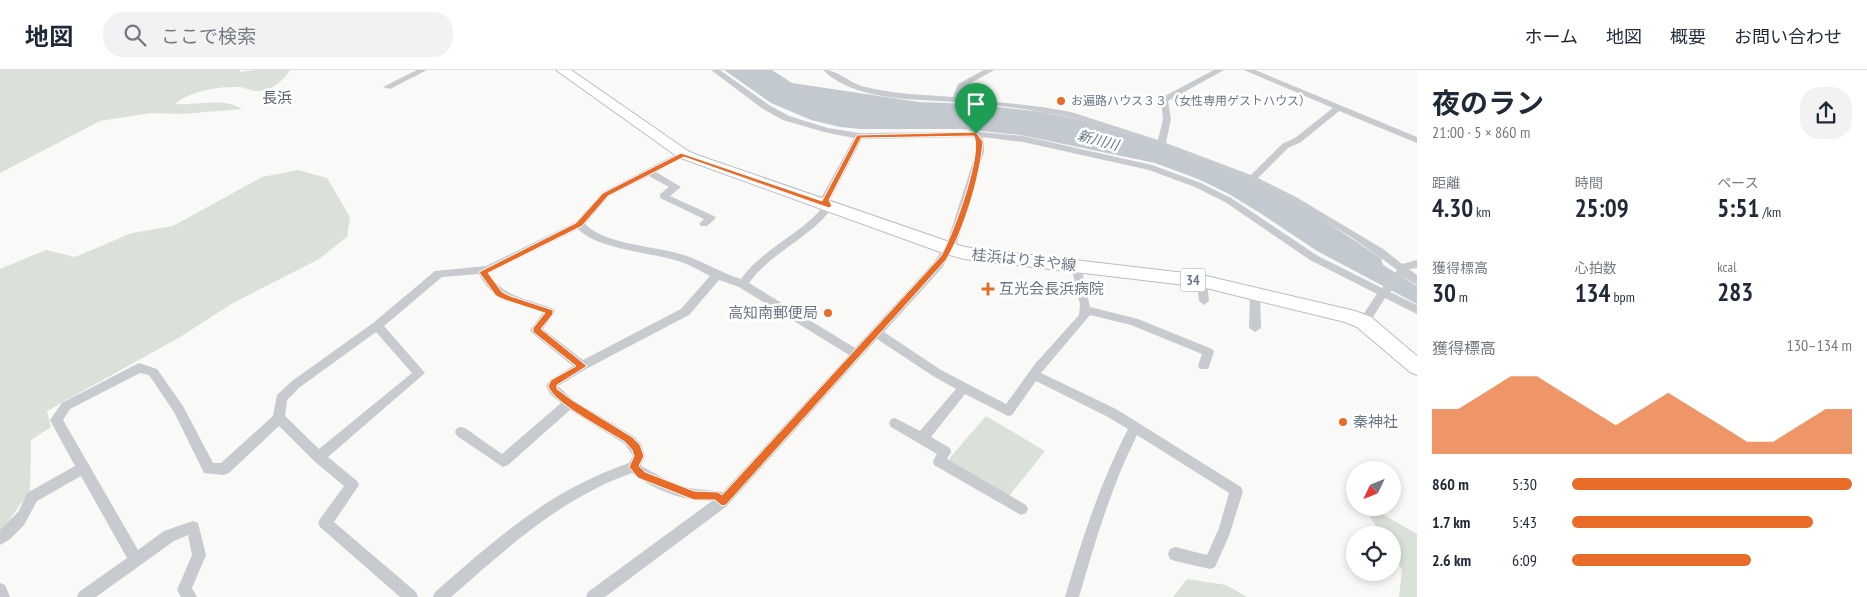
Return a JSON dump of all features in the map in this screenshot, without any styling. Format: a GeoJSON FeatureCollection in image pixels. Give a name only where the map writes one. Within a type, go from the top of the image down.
{"type":"FeatureCollection","features":[{"type":"Feature","properties":{"kind":"main road","name":"桂浜はりまや線"},"geometry":{"type":"LineString","coordinates":[[562,70],[683,154],[949,249],[964,253],[1202,281],[1255,292],[1349,316],[1364,322],[1417,367]]}},
{"type":"Feature","properties":{"kind":"street"},"geometry":{"type":"LineString","coordinates":[[387,87],[423,70]]}},
{"type":"Feature","properties":{"kind":"street"},"geometry":{"type":"LineString","coordinates":[[715,70],[766,107],[786,118],[826,130],[859,136],[975,133],[1023,138],[1152,168],[1198,185],[1228,200],[1314,258],[1384,291],[1417,310]]}},
{"type":"Feature","properties":{"kind":"street"},"geometry":{"type":"LineString","coordinates":[[827,70],[850,85],[868,91],[899,96],[1042,110],[1071,115],[1162,144],[1252,178],[1293,198],[1347,231],[1417,281]]}},
{"type":"Feature","properties":{"kind":"street"},"geometry":{"type":"LineString","coordinates":[[593,597],[722,502],[938,265],[949,249],[978,162],[980,142],[957,95],[961,86],[990,70]]}},
{"type":"Feature","properties":{"kind":"street"},"geometry":{"type":"LineString","coordinates":[[1162,144],[1167,119],[1164,100],[1220,70]]}},
{"type":"Feature","properties":{"kind":"street"},"geometry":{"type":"LineString","coordinates":[[1248,70],[1417,140]]}},
{"type":"Feature","properties":{"kind":"street"},"geometry":{"type":"LineString","coordinates":[[1252,178],[1285,146],[1298,140],[1339,107]]}},
{"type":"Feature","properties":{"kind":"street"},"geometry":{"type":"LineString","coordinates":[[743,284],[755,267],[788,244],[822,216],[829,206],[825,200],[859,136]]}},
{"type":"Feature","properties":{"kind":"street"},"geometry":{"type":"LineString","coordinates":[[582,366],[536,330],[550,312],[499,294],[483,272],[579,224],[606,194],[683,154]]}},
{"type":"Feature","properties":{"kind":"street"},"geometry":{"type":"LineString","coordinates":[[649,172],[676,187],[663,196],[711,218],[704,224]]}},
{"type":"Feature","properties":{"kind":"street"},"geometry":{"type":"LineString","coordinates":[[579,224],[584,230],[602,238],[682,258],[717,275],[743,284],[857,355]]}},
{"type":"Feature","properties":{"kind":"street"},"geometry":{"type":"LineString","coordinates":[[1364,322],[1384,291],[1402,272],[1417,264]]}},
{"type":"Feature","properties":{"kind":"street"},"geometry":{"type":"LineString","coordinates":[[876,333],[937,373],[1008,410],[1039,367],[1084,316],[1085,310],[1076,266]]}},
{"type":"Feature","properties":{"kind":"street"},"geometry":{"type":"LineString","coordinates":[[135,559],[56,420],[66,406],[139,368],[153,372],[179,409],[209,469],[224,468],[279,418],[281,398],[296,384],[377,326],[439,274],[488,269]]}},
{"type":"Feature","properties":{"kind":"street"},"geometry":{"type":"LineString","coordinates":[[634,467],[639,456],[636,448],[629,440],[569,403],[554,391],[552,386],[554,382],[582,366],[685,312],[717,275]]}},
{"type":"Feature","properties":{"kind":"street"},"geometry":{"type":"LineString","coordinates":[[1202,281],[1204,301]]}},
{"type":"Feature","properties":{"kind":"street"},"geometry":{"type":"LineString","coordinates":[[1254,328],[1255,292]]}},
{"type":"Feature","properties":{"kind":"street"},"geometry":{"type":"LineString","coordinates":[[1085,310],[1134,322],[1208,352],[1204,366]]}},
{"type":"Feature","properties":{"kind":"street"},"geometry":{"type":"LineString","coordinates":[[319,457],[418,373],[377,326]]}},
{"type":"Feature","properties":{"kind":"street"},"geometry":{"type":"LineString","coordinates":[[1034,375],[1094,404],[1236,491],[1228,524],[1210,562],[1175,554]]}},
{"type":"Feature","properties":{"kind":"street"},"geometry":{"type":"LineString","coordinates":[[922,438],[964,387]]}},
{"type":"Feature","properties":{"kind":"street"},"geometry":{"type":"LineString","coordinates":[[461,432],[503,461],[569,403]]}},
{"type":"Feature","properties":{"kind":"street"},"geometry":{"type":"LineString","coordinates":[[279,418],[319,457],[352,485],[325,524],[411,597]]}},
{"type":"Feature","properties":{"kind":"street"},"geometry":{"type":"LineString","coordinates":[[895,423],[945,452],[940,461],[1021,510]]}},
{"type":"Feature","properties":{"kind":"street"},"geometry":{"type":"LineString","coordinates":[[1072,597],[1103,497],[1135,428]]}},
{"type":"Feature","properties":{"kind":"street"},"geometry":{"type":"LineString","coordinates":[[0,540],[14,528],[29,508],[32,497],[84,467]]}},
{"type":"Feature","properties":{"kind":"street"},"geometry":{"type":"LineString","coordinates":[[634,467],[642,475],[671,487],[694,495],[718,496],[722,502]]}},
{"type":"Feature","properties":{"kind":"street"},"geometry":{"type":"LineString","coordinates":[[440,597],[503,543],[565,496],[622,470],[634,467]]}},
{"type":"Feature","properties":{"kind":"street"},"geometry":{"type":"LineString","coordinates":[[84,597],[168,536],[193,527],[199,555],[184,590],[190,597]]}},
{"type":"Feature","properties":{"kind":"street"},"geometry":{"type":"LineString","coordinates":[[0,590],[3,597]]}},
{"type":"Feature","properties":{"kind":"shaded area"},"geometry":{"type":"Polygon","coordinates":[[[0,70],[240,70],[240,72],[290,70],[283,79],[265,90],[254,91],[243,87],[222,87],[196,93],[181,99],[175,104],[226,103],[242,109],[182,114],[151,113],[100,121],[0,173],[0,70]]]}},
{"type":"Feature","properties":{"kind":"shaded area"},"geometry":{"type":"Polygon","coordinates":[[[298,170],[327,178],[350,217],[347,237],[319,259],[233,303],[180,337],[47,411],[51,427],[31,440],[30,491],[0,533],[0,269],[46,250],[75,257],[132,233],[173,226],[262,177],[298,170]]]}},
{"type":"Feature","properties":{"kind":"shaded area"},"geometry":{"type":"Polygon","coordinates":[[[986,416],[1045,451],[1009,496],[948,460],[986,416]]]}},
{"type":"Feature","properties":{"kind":"shaded area"},"geometry":{"type":"Polygon","coordinates":[[[1370,516],[1386,516],[1417,534],[1417,597],[1399,597],[1402,570],[1401,526],[1376,526],[1370,516]]]}},
{"type":"Feature","properties":{"kind":"shaded area"},"geometry":{"type":"Polygon","coordinates":[[[1187,579],[1226,585],[1247,597],[1173,597],[1187,579]]]}},
{"type":"Feature","properties":{"kind":"water","name":"新川川"},"geometry":{"type":"Polygon","coordinates":[[[724,70],[772,70],[792,83],[919,102],[972,104],[1043,112],[1076,119],[1138,138],[1222,167],[1310,211],[1381,258],[1383,265],[1417,286],[1417,304],[1317,251],[1227,193],[1198,179],[1155,163],[1020,135],[960,129],[860,129],[840,127],[811,120],[771,103],[724,70]]]}},
{"type":"Feature","properties":{"kind":"place","name":"お遍路ハウス３３（女性専用ゲストハウス）"},"geometry":{"type":"Point","coordinates":[1061,101]}},
{"type":"Feature","properties":{"kind":"place","name":"互光会長浜病院"},"geometry":{"type":"Point","coordinates":[988,289]}},
{"type":"Feature","properties":{"kind":"place","name":"高知南郵便局"},"geometry":{"type":"Point","coordinates":[828,313]}},
{"type":"Feature","properties":{"kind":"place","name":"秦神社"},"geometry":{"type":"Point","coordinates":[1343,422]}},
{"type":"Feature","properties":{"kind":"district","name":"長浜"},"geometry":{"type":"Point","coordinates":[277,98]}},
{"type":"Feature","properties":{"kind":"route"},"geometry":{"type":"LineString","coordinates":[[976,134],[980,142],[978,162],[952,243],[943,258],[722,502],[718,496],[694,495],[642,475],[634,467],[639,456],[636,448],[629,440],[569,403],[554,391],[552,386],[554,382],[582,366],[536,330],[550,312],[499,294],[483,272],[579,224],[606,194],[683,154],[829,206],[825,200],[859,136],[976,134]]}}]}
